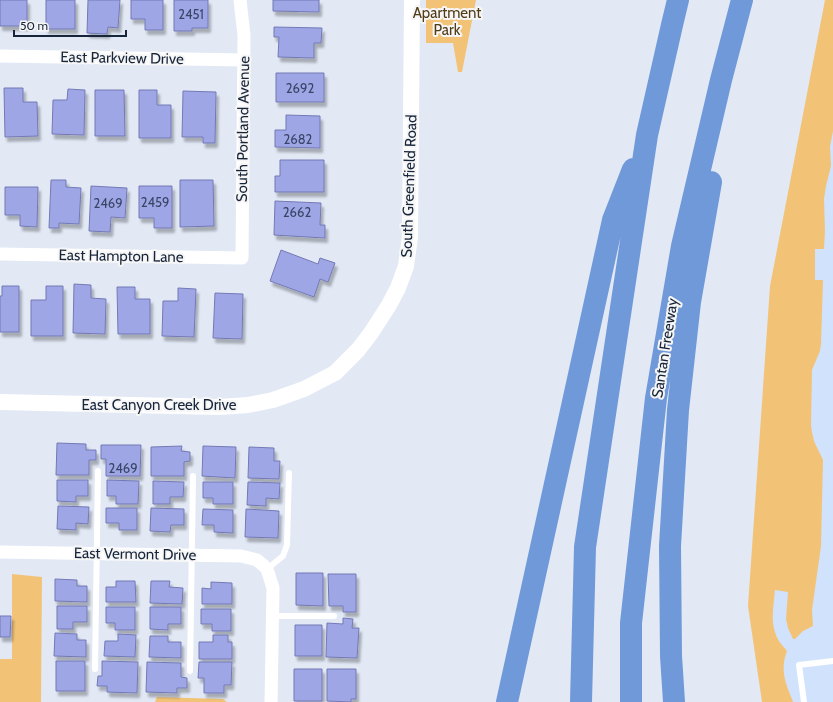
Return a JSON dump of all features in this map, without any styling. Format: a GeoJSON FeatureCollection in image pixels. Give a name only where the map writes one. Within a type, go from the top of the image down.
{"type":"FeatureCollection","features":[{"type":"Feature","properties":{"kind":"highway"},"geometry":{"type":"LineString","coordinates":[[581,702],[585,547],[647,135],[678,0]]}},
{"type":"Feature","properties":{"kind":"highway","name":"Santan Freeway"},"geometry":{"type":"LineString","coordinates":[[631,702],[631,623],[656,398],[682,246],[720,80],[742,0]]}},
{"type":"Feature","properties":{"kind":"highway"},"geometry":{"type":"LineString","coordinates":[[674,702],[671,656],[670,546],[678,410],[690,302],[711,179],[720,80]]}},
{"type":"Feature","properties":{"kind":"highway"},"geometry":{"type":"LineString","coordinates":[[507,702],[613,220],[647,135]]}},
{"type":"Feature","properties":{"kind":"street","name":"South Portland Avenue"},"geometry":{"type":"LineString","coordinates":[[240,0],[245,60],[242,258]]}},
{"type":"Feature","properties":{"kind":"street","name":"South Greenfield Road"},"geometry":{"type":"LineString","coordinates":[[335,373],[358,350],[371,334],[398,288],[406,266],[410,237],[412,0]]}},
{"type":"Feature","properties":{"kind":"street","name":"East Parkview Drive"},"geometry":{"type":"LineString","coordinates":[[0,56],[245,60]]}},
{"type":"Feature","properties":{"kind":"street","name":"East Hampton Lane"},"geometry":{"type":"LineString","coordinates":[[0,254],[242,258]]}},
{"type":"Feature","properties":{"kind":"street","name":"East Canyon Creek Drive"},"geometry":{"type":"LineString","coordinates":[[0,402],[219,407],[248,405],[273,400],[304,389],[335,373]]}},
{"type":"Feature","properties":{"kind":"street","name":"East Vermont Drive"},"geometry":{"type":"LineString","coordinates":[[0,552],[241,556],[256,560],[267,569]]}},
{"type":"Feature","properties":{"kind":"street"},"geometry":{"type":"LineString","coordinates":[[267,569],[273,588],[271,702]]}},
{"type":"Feature","properties":{"kind":"lane"},"geometry":{"type":"LineString","coordinates":[[95,669],[98,472]]}},
{"type":"Feature","properties":{"kind":"lane"},"geometry":{"type":"LineString","coordinates":[[267,569],[283,556],[287,545],[289,473]]}},
{"type":"Feature","properties":{"kind":"lane"},"geometry":{"type":"LineString","coordinates":[[190,671],[193,476]]}},
{"type":"Feature","properties":{"kind":"lane"},"geometry":{"type":"LineString","coordinates":[[272,616],[334,616]]}},
{"type":"Feature","properties":{"kind":"lane"},"geometry":{"type":"LineString","coordinates":[[804,702],[799,665],[833,661]]}},
{"type":"Feature","properties":{"kind":"shaded area"},"geometry":{"type":"Polygon","coordinates":[[[825,0],[833,0],[833,702],[762,702],[825,0]]]}},
{"type":"Feature","properties":{"kind":"green space","name":"Apartment Park"},"geometry":{"type":"Polygon","coordinates":[[[426,0],[476,0],[462,72],[458,72],[453,43],[426,43],[426,0]]]}},
{"type":"Feature","properties":{"kind":"green space"},"geometry":{"type":"Polygon","coordinates":[[[825,0],[833,0],[833,131],[830,147],[831,166],[824,199],[824,249],[815,249],[815,280],[823,280],[821,344],[820,351],[812,370],[811,425],[814,441],[823,460],[821,546],[812,610],[813,626],[803,631],[795,639],[793,639],[788,628],[786,619],[788,592],[775,590],[773,624],[777,637],[787,651],[784,664],[784,675],[793,702],[762,702],[748,606],[770,286],[825,0]]]}},
{"type":"Feature","properties":{"kind":"green space"},"geometry":{"type":"Polygon","coordinates":[[[12,574],[42,577],[41,702],[0,702],[0,659],[12,659],[12,574]]]}},
{"type":"Feature","properties":{"kind":"green space"},"geometry":{"type":"Polygon","coordinates":[[[157,697],[223,699],[227,702],[155,702],[157,697]]]}},
{"type":"Feature","properties":{"kind":"building"},"geometry":{"type":"Polygon","coordinates":[[[0,0],[27,0],[27,26],[0,26],[0,0]]]}},
{"type":"Feature","properties":{"kind":"building"},"geometry":{"type":"Polygon","coordinates":[[[46,0],[75,0],[75,29],[46,29],[46,0]]]}},
{"type":"Feature","properties":{"kind":"building"},"geometry":{"type":"Polygon","coordinates":[[[88,0],[120,0],[118,28],[108,27],[107,34],[87,33],[88,0]]]}},
{"type":"Feature","properties":{"kind":"building"},"geometry":{"type":"Polygon","coordinates":[[[131,0],[163,0],[163,30],[145,30],[145,19],[131,19],[131,0]]]}},
{"type":"Feature","properties":{"kind":"building"},"geometry":{"type":"Polygon","coordinates":[[[174,0],[208,0],[208,28],[192,28],[192,31],[174,31],[174,0]]]}},
{"type":"Feature","properties":{"kind":"building"},"geometry":{"type":"Polygon","coordinates":[[[273,0],[319,0],[319,12],[273,11],[273,0]]]}},
{"type":"Feature","properties":{"kind":"building"},"geometry":{"type":"Polygon","coordinates":[[[274,27],[322,28],[321,43],[314,43],[314,58],[278,57],[279,37],[274,37],[274,27]]]}},
{"type":"Feature","properties":{"kind":"building"},"geometry":{"type":"Polygon","coordinates":[[[276,73],[324,73],[324,102],[276,102],[276,73]]]}},
{"type":"Feature","properties":{"kind":"building"},"geometry":{"type":"Polygon","coordinates":[[[4,88],[23,88],[23,102],[37,102],[38,136],[5,137],[4,88]]]}},
{"type":"Feature","properties":{"kind":"building"},"geometry":{"type":"Polygon","coordinates":[[[68,89],[85,90],[84,135],[52,134],[53,100],[67,100],[68,89]]]}},
{"type":"Feature","properties":{"kind":"building"},"geometry":{"type":"Polygon","coordinates":[[[95,90],[124,90],[125,136],[95,136],[95,90]]]}},
{"type":"Feature","properties":{"kind":"building"},"geometry":{"type":"Polygon","coordinates":[[[139,90],[157,90],[157,105],[171,105],[171,138],[139,138],[139,90]]]}},
{"type":"Feature","properties":{"kind":"building"},"geometry":{"type":"Polygon","coordinates":[[[183,91],[216,92],[215,143],[203,143],[203,137],[182,137],[183,91]]]}},
{"type":"Feature","properties":{"kind":"building"},"geometry":{"type":"Polygon","coordinates":[[[286,115],[320,116],[320,148],[275,147],[275,130],[286,130],[286,115]]]}},
{"type":"Feature","properties":{"kind":"building"},"geometry":{"type":"Polygon","coordinates":[[[280,160],[324,160],[324,192],[275,192],[275,176],[280,176],[280,160]]]}},
{"type":"Feature","properties":{"kind":"building"},"geometry":{"type":"Polygon","coordinates":[[[51,180],[66,180],[66,187],[81,188],[79,224],[59,223],[59,228],[49,228],[51,180]]]}},
{"type":"Feature","properties":{"kind":"building"},"geometry":{"type":"Polygon","coordinates":[[[180,180],[213,180],[214,226],[180,227],[180,180]]]}},
{"type":"Feature","properties":{"kind":"building"},"geometry":{"type":"Polygon","coordinates":[[[91,186],[127,188],[125,218],[111,217],[110,232],[89,231],[91,186]]]}},
{"type":"Feature","properties":{"kind":"building"},"geometry":{"type":"Polygon","coordinates":[[[139,186],[172,186],[172,228],[154,228],[154,218],[139,218],[139,186]]]}},
{"type":"Feature","properties":{"kind":"building"},"geometry":{"type":"Polygon","coordinates":[[[5,187],[38,187],[37,227],[20,226],[20,215],[5,215],[5,187]]]}},
{"type":"Feature","properties":{"kind":"building"},"geometry":{"type":"Polygon","coordinates":[[[275,201],[321,203],[320,225],[325,225],[325,238],[274,235],[275,201]]]}},
{"type":"Feature","properties":{"kind":"building"},"geometry":{"type":"Polygon","coordinates":[[[281,250],[318,264],[320,258],[335,263],[328,282],[320,279],[314,297],[270,281],[281,250]]]}},
{"type":"Feature","properties":{"kind":"building"},"geometry":{"type":"Polygon","coordinates":[[[74,284],[91,285],[91,298],[106,299],[105,334],[73,333],[74,284]]]}},
{"type":"Feature","properties":{"kind":"building"},"geometry":{"type":"Polygon","coordinates":[[[2,286],[19,286],[19,332],[0,332],[0,296],[2,296],[2,286]]]}},
{"type":"Feature","properties":{"kind":"building"},"geometry":{"type":"Polygon","coordinates":[[[46,286],[63,286],[63,336],[31,336],[31,300],[46,300],[46,286]]]}},
{"type":"Feature","properties":{"kind":"building"},"geometry":{"type":"Polygon","coordinates":[[[117,287],[135,287],[135,299],[150,299],[150,334],[118,334],[117,287]]]}},
{"type":"Feature","properties":{"kind":"building"},"geometry":{"type":"Polygon","coordinates":[[[178,288],[196,289],[194,337],[162,336],[163,301],[178,301],[178,288]]]}},
{"type":"Feature","properties":{"kind":"building"},"geometry":{"type":"Polygon","coordinates":[[[215,293],[243,294],[242,339],[213,338],[215,293]]]}},
{"type":"Feature","properties":{"kind":"building"},"geometry":{"type":"Polygon","coordinates":[[[57,443],[86,444],[86,450],[96,450],[96,460],[89,460],[89,475],[56,475],[57,443]]]}},
{"type":"Feature","properties":{"kind":"building"},"geometry":{"type":"Polygon","coordinates":[[[101,445],[141,445],[140,476],[106,476],[106,459],[101,459],[101,445]]]}},
{"type":"Feature","properties":{"kind":"building"},"geometry":{"type":"Polygon","coordinates":[[[182,446],[181,451],[190,452],[190,461],[184,462],[184,476],[151,476],[151,447],[182,446]]]}},
{"type":"Feature","properties":{"kind":"building"},"geometry":{"type":"Polygon","coordinates":[[[203,446],[236,447],[235,478],[202,476],[203,446]]]}},
{"type":"Feature","properties":{"kind":"building"},"geometry":{"type":"Polygon","coordinates":[[[249,447],[274,448],[274,461],[280,461],[279,479],[248,478],[249,447]]]}},
{"type":"Feature","properties":{"kind":"building"},"geometry":{"type":"Polygon","coordinates":[[[57,480],[88,480],[88,496],[76,496],[76,502],[57,501],[57,480]]]}},
{"type":"Feature","properties":{"kind":"building"},"geometry":{"type":"Polygon","coordinates":[[[107,480],[139,481],[138,504],[116,504],[116,496],[107,496],[107,480]]]}},
{"type":"Feature","properties":{"kind":"building"},"geometry":{"type":"Polygon","coordinates":[[[153,481],[184,482],[183,497],[170,497],[170,504],[153,504],[153,481]]]}},
{"type":"Feature","properties":{"kind":"building"},"geometry":{"type":"Polygon","coordinates":[[[203,482],[233,482],[233,504],[213,504],[213,498],[203,498],[203,482]]]}},
{"type":"Feature","properties":{"kind":"building"},"geometry":{"type":"Polygon","coordinates":[[[248,482],[280,483],[279,499],[266,498],[266,506],[247,505],[248,482]]]}},
{"type":"Feature","properties":{"kind":"building"},"geometry":{"type":"Polygon","coordinates":[[[58,506],[89,507],[88,524],[76,523],[76,530],[57,529],[58,506]]]}},
{"type":"Feature","properties":{"kind":"building"},"geometry":{"type":"Polygon","coordinates":[[[106,508],[137,508],[137,530],[119,530],[119,523],[106,523],[106,508]]]}},
{"type":"Feature","properties":{"kind":"building"},"geometry":{"type":"Polygon","coordinates":[[[151,508],[184,509],[184,525],[171,525],[170,532],[150,531],[151,508]]]}},
{"type":"Feature","properties":{"kind":"building"},"geometry":{"type":"Polygon","coordinates":[[[203,509],[233,510],[233,533],[214,532],[214,525],[202,525],[203,509]]]}},
{"type":"Feature","properties":{"kind":"building"},"geometry":{"type":"Polygon","coordinates":[[[246,509],[279,511],[278,538],[245,537],[246,509]]]}},
{"type":"Feature","properties":{"kind":"building"},"geometry":{"type":"Polygon","coordinates":[[[296,573],[323,573],[323,606],[296,605],[296,573]]]}},
{"type":"Feature","properties":{"kind":"building"},"geometry":{"type":"Polygon","coordinates":[[[328,574],[356,574],[356,612],[343,612],[343,606],[329,606],[328,574]]]}},
{"type":"Feature","properties":{"kind":"building"},"geometry":{"type":"Polygon","coordinates":[[[55,579],[77,580],[77,586],[87,586],[87,602],[55,601],[55,579]]]}},
{"type":"Feature","properties":{"kind":"building"},"geometry":{"type":"Polygon","coordinates":[[[116,581],[135,581],[136,602],[106,602],[106,587],[116,587],[116,581]]]}},
{"type":"Feature","properties":{"kind":"building"},"geometry":{"type":"Polygon","coordinates":[[[151,581],[170,581],[169,587],[183,588],[182,604],[150,603],[151,581]]]}},
{"type":"Feature","properties":{"kind":"building"},"geometry":{"type":"Polygon","coordinates":[[[211,582],[232,583],[232,604],[202,604],[202,588],[211,589],[211,582]]]}},
{"type":"Feature","properties":{"kind":"building"},"geometry":{"type":"Polygon","coordinates":[[[57,606],[87,606],[87,622],[73,622],[73,629],[57,629],[57,606]]]}},
{"type":"Feature","properties":{"kind":"building"},"geometry":{"type":"Polygon","coordinates":[[[106,607],[135,607],[135,630],[115,630],[115,623],[106,623],[106,607]]]}},
{"type":"Feature","properties":{"kind":"building"},"geometry":{"type":"Polygon","coordinates":[[[150,607],[181,607],[181,624],[168,624],[168,630],[150,629],[150,607]]]}},
{"type":"Feature","properties":{"kind":"building"},"geometry":{"type":"Polygon","coordinates":[[[201,609],[231,609],[231,631],[212,631],[212,624],[201,624],[201,609]]]}},
{"type":"Feature","properties":{"kind":"building"},"geometry":{"type":"Polygon","coordinates":[[[0,616],[11,616],[10,637],[0,637],[0,616]]]}},
{"type":"Feature","properties":{"kind":"building"},"geometry":{"type":"Polygon","coordinates":[[[343,618],[353,619],[352,628],[359,628],[357,658],[326,657],[327,623],[343,624],[343,618]]]}},
{"type":"Feature","properties":{"kind":"building"},"geometry":{"type":"Polygon","coordinates":[[[295,625],[322,625],[322,656],[295,656],[295,625]]]}},
{"type":"Feature","properties":{"kind":"building"},"geometry":{"type":"Polygon","coordinates":[[[55,633],[77,634],[77,640],[86,640],[86,657],[54,656],[55,633]]]}},
{"type":"Feature","properties":{"kind":"building"},"geometry":{"type":"Polygon","coordinates":[[[118,634],[136,635],[135,657],[104,656],[105,641],[118,641],[118,634]]]}},
{"type":"Feature","properties":{"kind":"building"},"geometry":{"type":"Polygon","coordinates":[[[213,635],[228,635],[228,642],[232,642],[232,659],[199,659],[199,642],[213,642],[213,635]]]}},
{"type":"Feature","properties":{"kind":"building"},"geometry":{"type":"Polygon","coordinates":[[[150,636],[168,636],[168,642],[181,642],[181,658],[149,657],[150,636]]]}},
{"type":"Feature","properties":{"kind":"building"},"geometry":{"type":"Polygon","coordinates":[[[56,661],[85,661],[85,691],[56,691],[56,661]]]}},
{"type":"Feature","properties":{"kind":"building"},"geometry":{"type":"Polygon","coordinates":[[[102,661],[138,662],[137,693],[107,692],[107,686],[97,686],[98,676],[102,676],[102,661]]]}},
{"type":"Feature","properties":{"kind":"building"},"geometry":{"type":"Polygon","coordinates":[[[147,662],[181,663],[181,677],[187,678],[187,688],[177,688],[177,693],[146,692],[147,662]]]}},
{"type":"Feature","properties":{"kind":"building"},"geometry":{"type":"Polygon","coordinates":[[[199,662],[232,662],[231,685],[224,685],[224,693],[204,693],[204,678],[198,678],[199,662]]]}},
{"type":"Feature","properties":{"kind":"building"},"geometry":{"type":"Polygon","coordinates":[[[294,669],[322,669],[322,701],[294,701],[294,669]]]}},
{"type":"Feature","properties":{"kind":"building"},"geometry":{"type":"Polygon","coordinates":[[[327,669],[356,669],[356,699],[351,699],[351,702],[327,701],[327,669]]]}}]}
